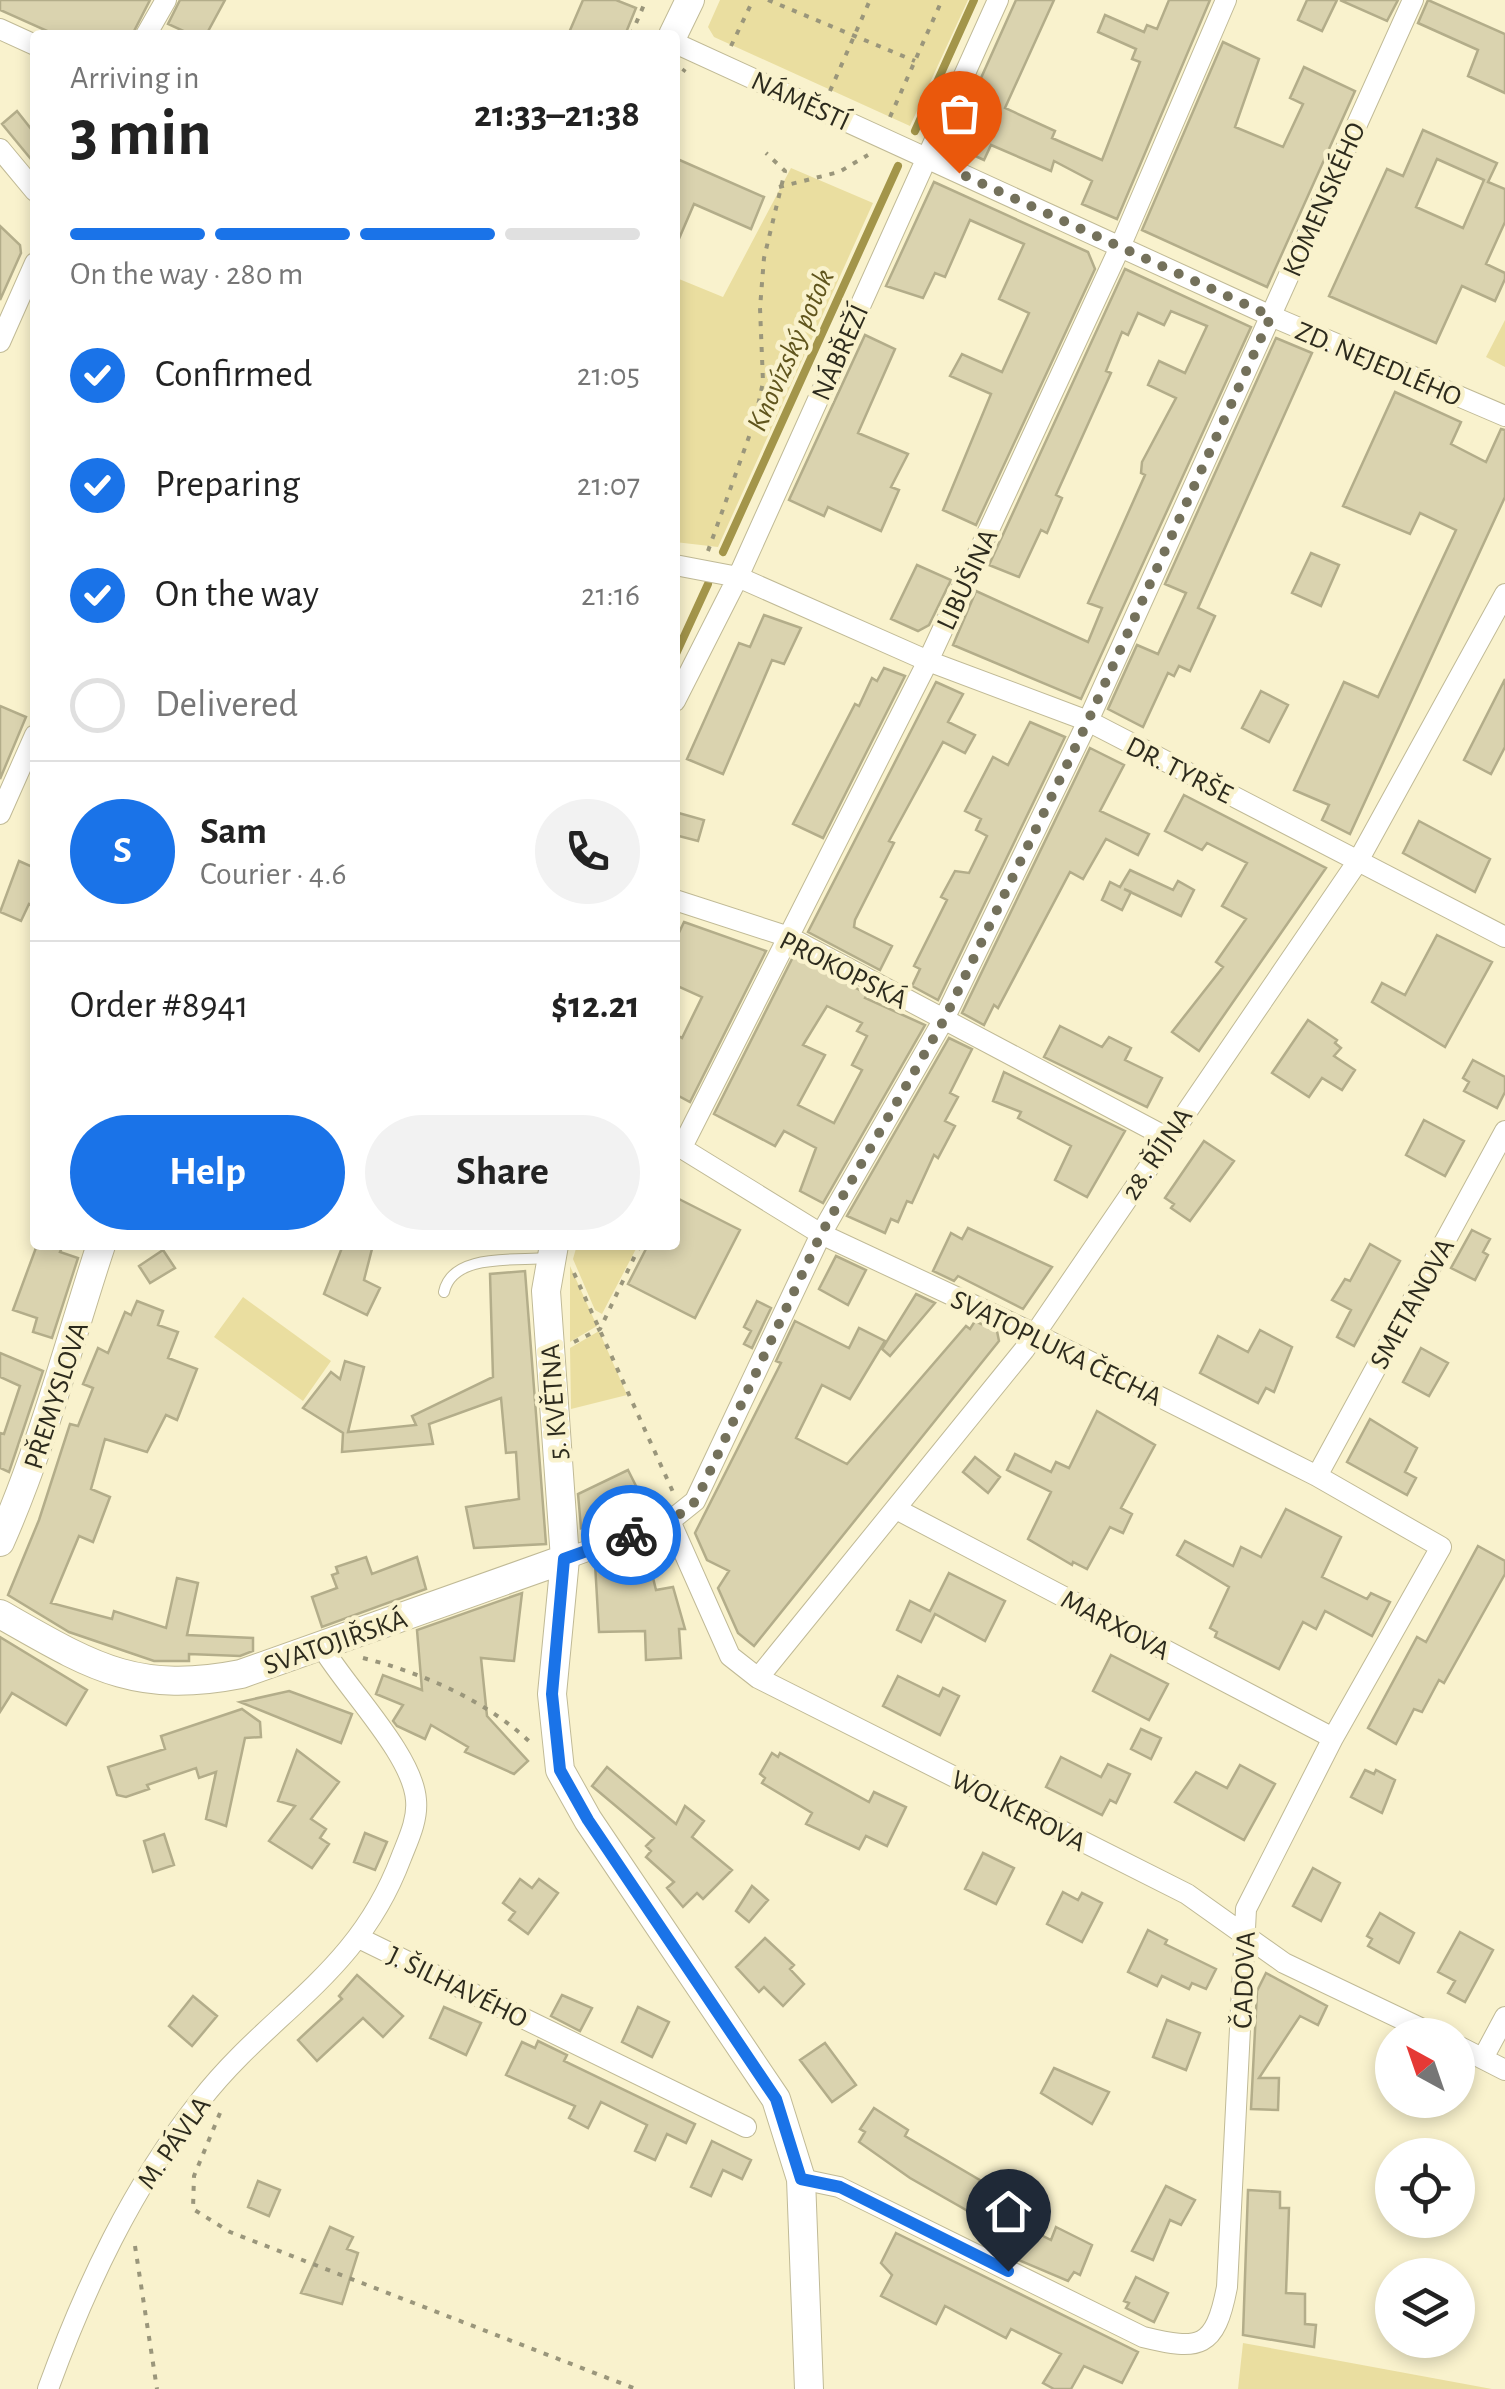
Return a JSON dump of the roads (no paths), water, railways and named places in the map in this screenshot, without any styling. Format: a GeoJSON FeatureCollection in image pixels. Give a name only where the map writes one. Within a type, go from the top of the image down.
{"type":"FeatureCollection","features":[{"type":"Feature","properties":{"kind":"street"},"geometry":{"type":"LineString","coordinates":[[149,30],[166,0]]}},
{"type":"Feature","properties":{"kind":"street"},"geometry":{"type":"LineString","coordinates":[[675,30],[690,0]]}},
{"type":"Feature","properties":{"kind":"street","name":"NÁBŘEŽÍ"},"geometry":{"type":"LineString","coordinates":[[680,692],[738,577],[998,0]]}},
{"type":"Feature","properties":{"kind":"street","name":"LIBUŠINA"},"geometry":{"type":"LineString","coordinates":[[680,1144],[928,660],[1120,247],[1226,0]]}},
{"type":"Feature","properties":{"kind":"street","name":"KOMENSKÉHO"},"geometry":{"type":"LineString","coordinates":[[670,1522],[696,1501],[821,1234],[944,1020],[1088,721],[1413,0]]}},
{"type":"Feature","properties":{"kind":"street"},"geometry":{"type":"LineString","coordinates":[[0,29],[30,43]]}},
{"type":"Feature","properties":{"kind":"street","name":"NÁMĚSTÍ"},"geometry":{"type":"LineString","coordinates":[[680,45],[927,158]]}},
{"type":"Feature","properties":{"kind":"street"},"geometry":{"type":"LineString","coordinates":[[0,149],[30,185]]}},
{"type":"Feature","properties":{"kind":"street","name":"ZD. NEJEDLÉHO"},"geometry":{"type":"LineString","coordinates":[[927,158],[1271,316],[1505,416]]}},
{"type":"Feature","properties":{"kind":"street"},"geometry":{"type":"LineString","coordinates":[[0,342],[30,275]]}},
{"type":"Feature","properties":{"kind":"street","name":"DR. TYRŠE"},"geometry":{"type":"LineString","coordinates":[[680,566],[738,577],[928,660],[1088,721],[1505,937]]}},
{"type":"Feature","properties":{"kind":"street","name":"28. ŘÍJNA"},"geometry":{"type":"LineString","coordinates":[[758,1678],[898,1510],[1033,1333],[1358,862],[1505,594]]}},
{"type":"Feature","properties":{"kind":"street"},"geometry":{"type":"LineString","coordinates":[[0,814],[30,746]]}},
{"type":"Feature","properties":{"kind":"street","name":"PROKOPSKÁ"},"geometry":{"type":"LineString","coordinates":[[680,902],[789,937],[1166,1136]]}},
{"type":"Feature","properties":{"kind":"street","name":"SMETANOVA"},"geometry":{"type":"LineString","coordinates":[[1317,1476],[1505,1131]]}},
{"type":"Feature","properties":{"kind":"street","name":"SVATOPLUKA ČECHA"},"geometry":{"type":"LineString","coordinates":[[680,1147],[821,1234],[1033,1333],[1317,1476],[1441,1547]]}},
{"type":"Feature","properties":{"kind":"street","name":"PŘEMYSLOVA"},"geometry":{"type":"LineString","coordinates":[[0,1542],[50,1413],[100,1250]]}},
{"type":"Feature","properties":{"kind":"street","name":"5. KVĚTNA"},"geometry":{"type":"LineString","coordinates":[[558,1255],[546,1291],[564,1559],[552,1694],[560,1770],[588,1820],[776,2099],[801,2179]]}},
{"type":"Feature","properties":{"kind":"street","name":"MARXOVA"},"geometry":{"type":"LineString","coordinates":[[898,1510],[1333,1738]]}},
{"type":"Feature","properties":{"kind":"street","name":"SVATOJIŘSKÁ"},"geometry":{"type":"LineString","coordinates":[[0,1614],[95,1668],[176,1683],[241,1674],[670,1522]]}},
{"type":"Feature","properties":{"kind":"street","name":"WOLKEROVA"},"geometry":{"type":"LineString","coordinates":[[670,1522],[730,1656],[758,1678],[1187,1894],[1284,1962],[1400,2018]]}},
{"type":"Feature","properties":{"kind":"street","name":"ČADOVA"},"geometry":{"type":"LineString","coordinates":[[801,2179],[840,2187],[1142,2338],[1188,2348],[1208,2338],[1222,2316],[1227,2286],[1246,1909],[1333,1738],[1441,1547]]}},
{"type":"Feature","properties":{"kind":"street","name":"J. ŠILHAVÉHO"},"geometry":{"type":"LineString","coordinates":[[322,1647],[405,1762],[417,1804],[398,1868],[361,1938],[746,2127]]}},
{"type":"Feature","properties":{"kind":"street","name":"M. PÁVLA"},"geometry":{"type":"LineString","coordinates":[[48,2389],[108,2245],[199,2102],[249,2043],[308,1995],[361,1938]]}},
{"type":"Feature","properties":{"kind":"street"},"geometry":{"type":"LineString","coordinates":[[1483,2058],[1505,2017]]}},
{"type":"Feature","properties":{"kind":"street"},"geometry":{"type":"LineString","coordinates":[[1475,2054],[1505,2070]]}},
{"type":"Feature","properties":{"kind":"street"},"geometry":{"type":"LineString","coordinates":[[801,2179],[809,2389]]}},
{"type":"Feature","properties":{"kind":"lane"},"geometry":{"type":"LineString","coordinates":[[444,1292],[448,1280],[464,1266],[558,1255]]}},
{"type":"Feature","properties":{"kind":"waterway","name":"Knovízský potok"},"geometry":{"type":"LineString","coordinates":[[915,131],[974,0]]}},
{"type":"Feature","properties":{"kind":"waterway","name":"Knovízský potok"},"geometry":{"type":"LineString","coordinates":[[723,552],[898,166]]}},
{"type":"Feature","properties":{"kind":"waterway","name":"Knovízský potok"},"geometry":{"type":"LineString","coordinates":[[680,645],[708,584]]}}]}
